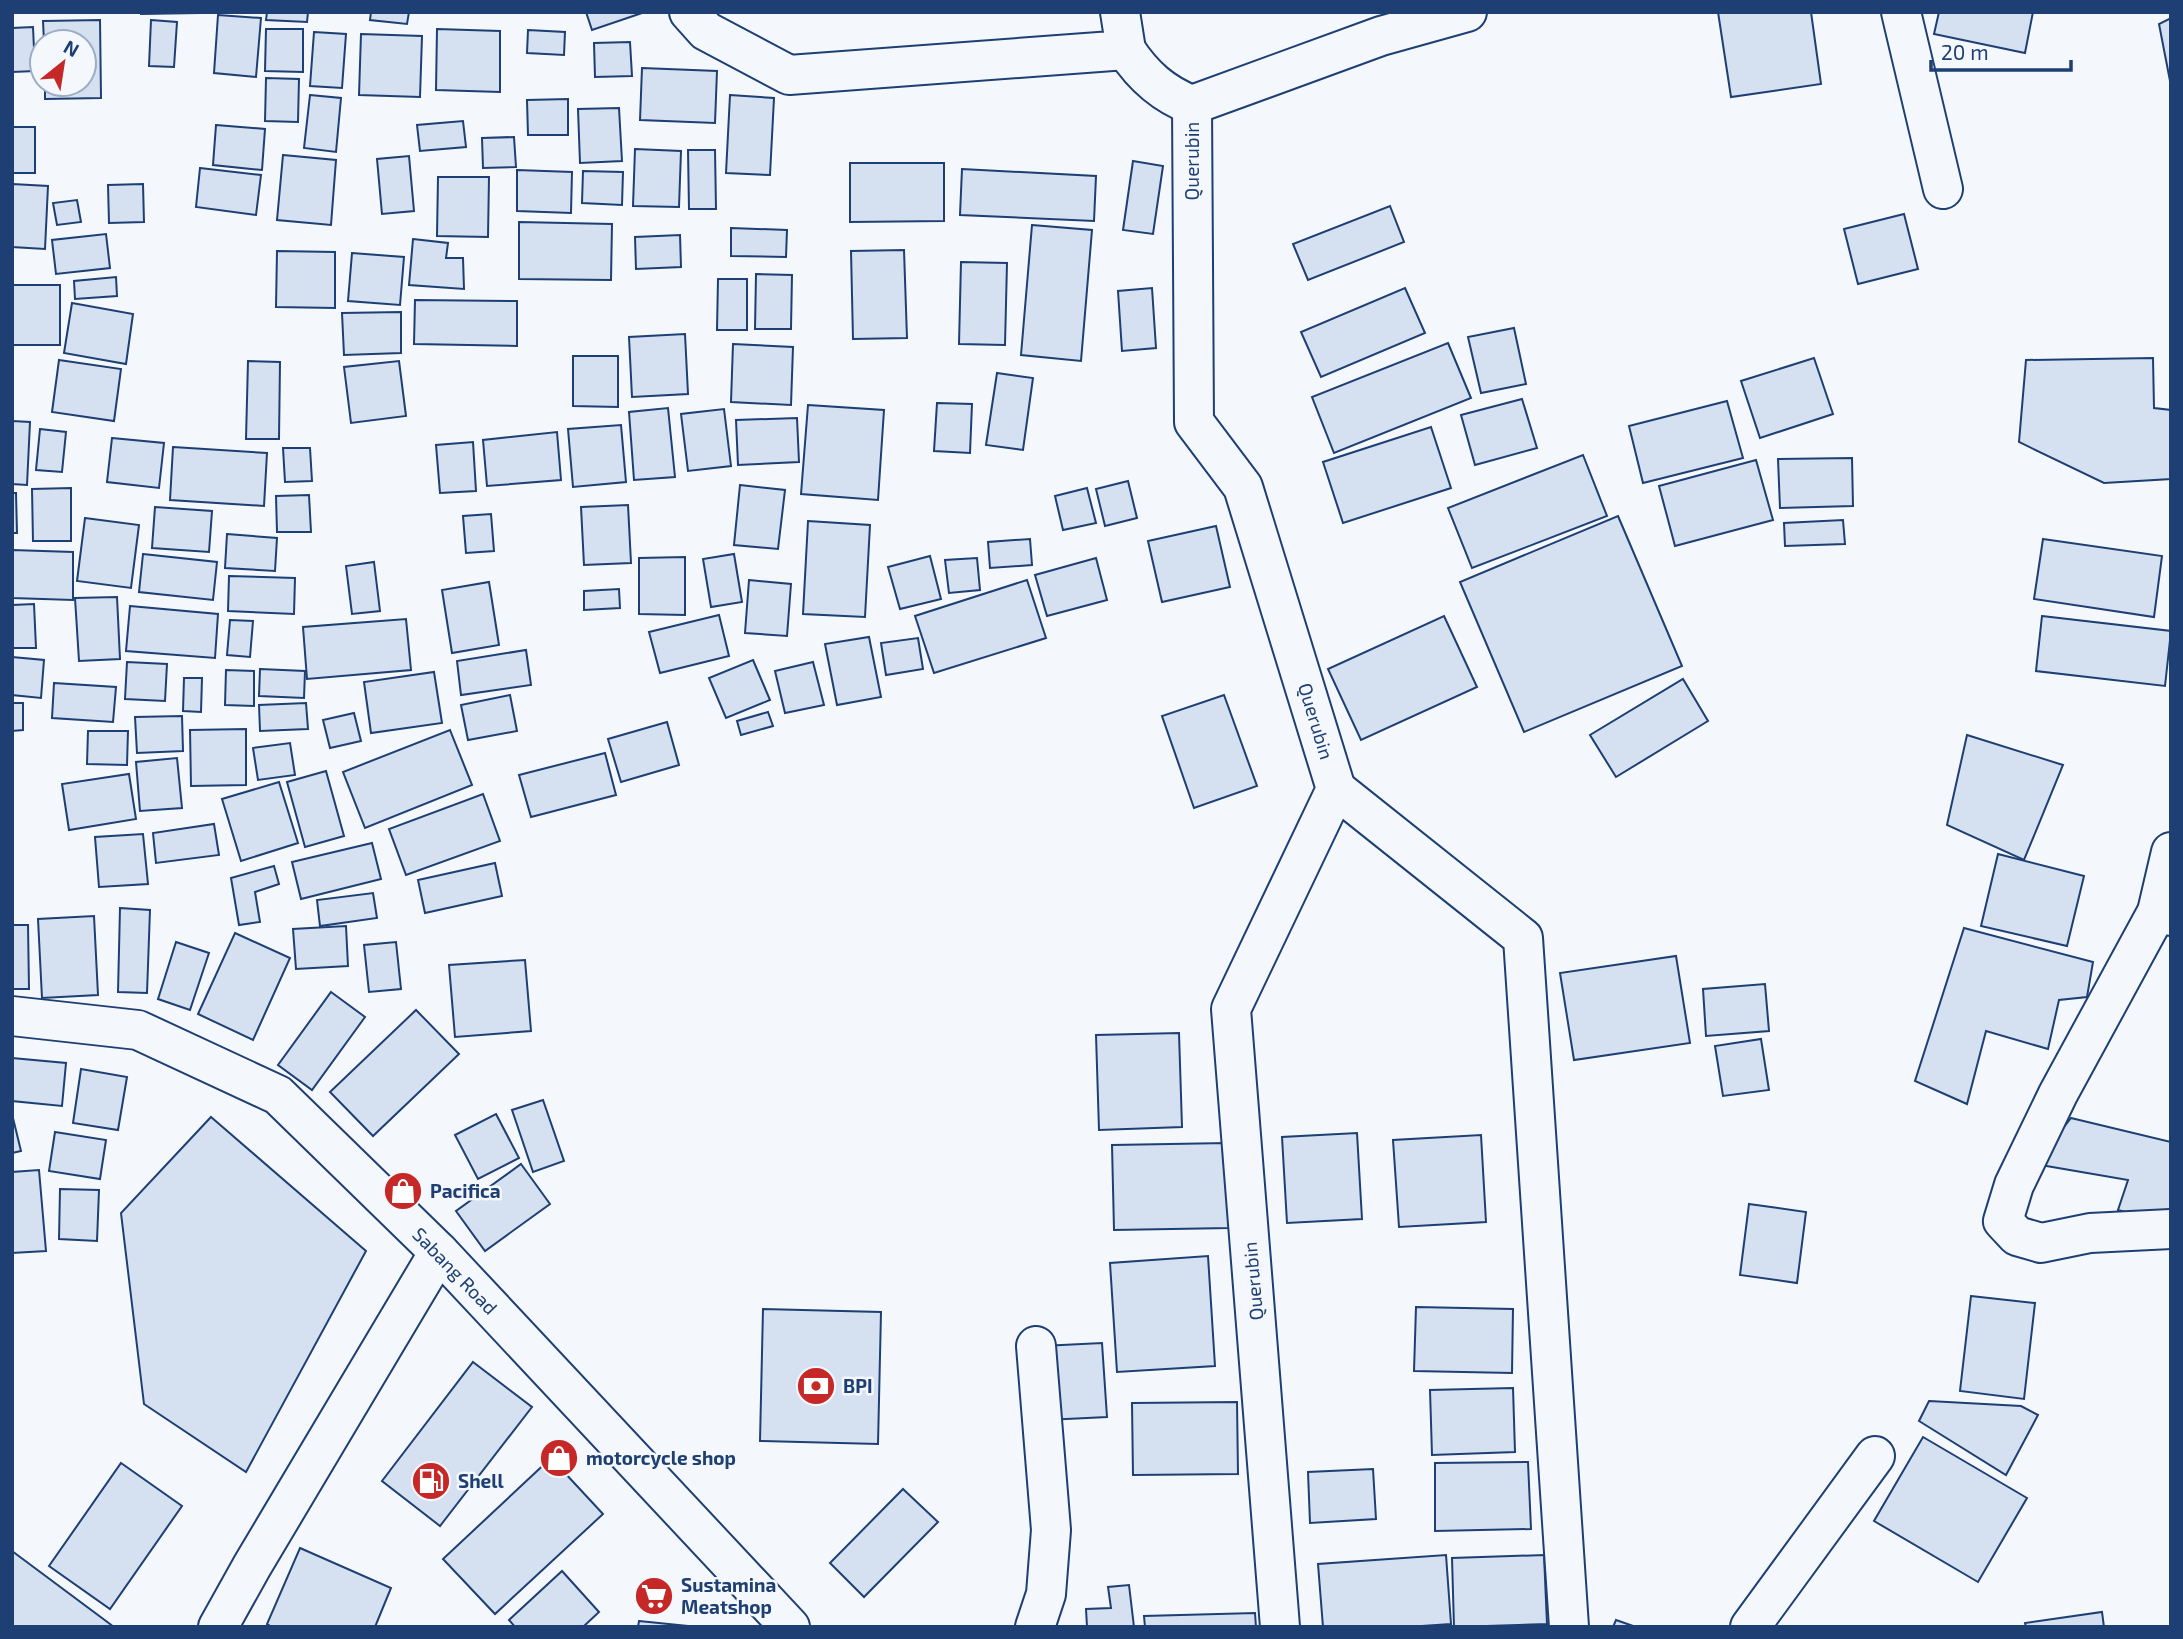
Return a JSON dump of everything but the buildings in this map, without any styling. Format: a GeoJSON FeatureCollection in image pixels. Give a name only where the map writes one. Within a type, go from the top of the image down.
{"type":"FeatureCollection","features":[{"type":"Feature","properties":{"kind":"street"},"geometry":{"type":"LineString","coordinates":[[689,12],[706,30],[789,75],[1126,50]]}},
{"type":"Feature","properties":{"kind":"street"},"geometry":{"type":"LineString","coordinates":[[1119,12],[1126,50],[1138,69],[1172,98],[1192,105]]}},
{"type":"Feature","properties":{"kind":"street","name":"Querubin"},"geometry":{"type":"LineString","coordinates":[[1280,1627],[1231,1009],[1336,789],[1243,487],[1194,422],[1192,105],[1380,24],[1467,12]]}},
{"type":"Feature","properties":{"kind":"street"},"geometry":{"type":"LineString","coordinates":[[1901,12],[1944,189]]}},
{"type":"Feature","properties":{"kind":"street"},"geometry":{"type":"LineString","coordinates":[[1336,789],[1523,938],[1569,1627]]}},
{"type":"Feature","properties":{"kind":"street"},"geometry":{"type":"LineString","coordinates":[[2171,852],[2164,914],[2058,1094],[2014,1185],[2003,1222],[2017,1236],[2041,1243],[2090,1233],[2171,1229]]}},
{"type":"Feature","properties":{"kind":"street","name":"Sabang Road"},"geometry":{"type":"LineString","coordinates":[[12,1016],[138,1030],[278,1095],[439,1252],[790,1627]]}},
{"type":"Feature","properties":{"kind":"street"},"geometry":{"type":"LineString","coordinates":[[218,1627],[439,1252]]}},
{"type":"Feature","properties":{"kind":"street"},"geometry":{"type":"LineString","coordinates":[[1035,1627],[1045,1594],[1051,1530],[1036,1346]]}},
{"type":"Feature","properties":{"kind":"street"},"geometry":{"type":"LineString","coordinates":[[1750,1627],[1875,1455]]}},
{"type":"Feature","properties":{"kind":"place","name":"Pacifica"},"geometry":{"type":"Point","coordinates":[403,1191]}},
{"type":"Feature","properties":{"kind":"place","name":"BPI"},"geometry":{"type":"Point","coordinates":[816,1386]}},
{"type":"Feature","properties":{"kind":"place","name":"motorcycle shop"},"geometry":{"type":"Point","coordinates":[559,1458]}},
{"type":"Feature","properties":{"kind":"place","name":"Shell"},"geometry":{"type":"Point","coordinates":[431,1481]}},
{"type":"Feature","properties":{"kind":"place","name":"Sustamina Meatshop"},"geometry":{"type":"Point","coordinates":[654,1596]}}]}
